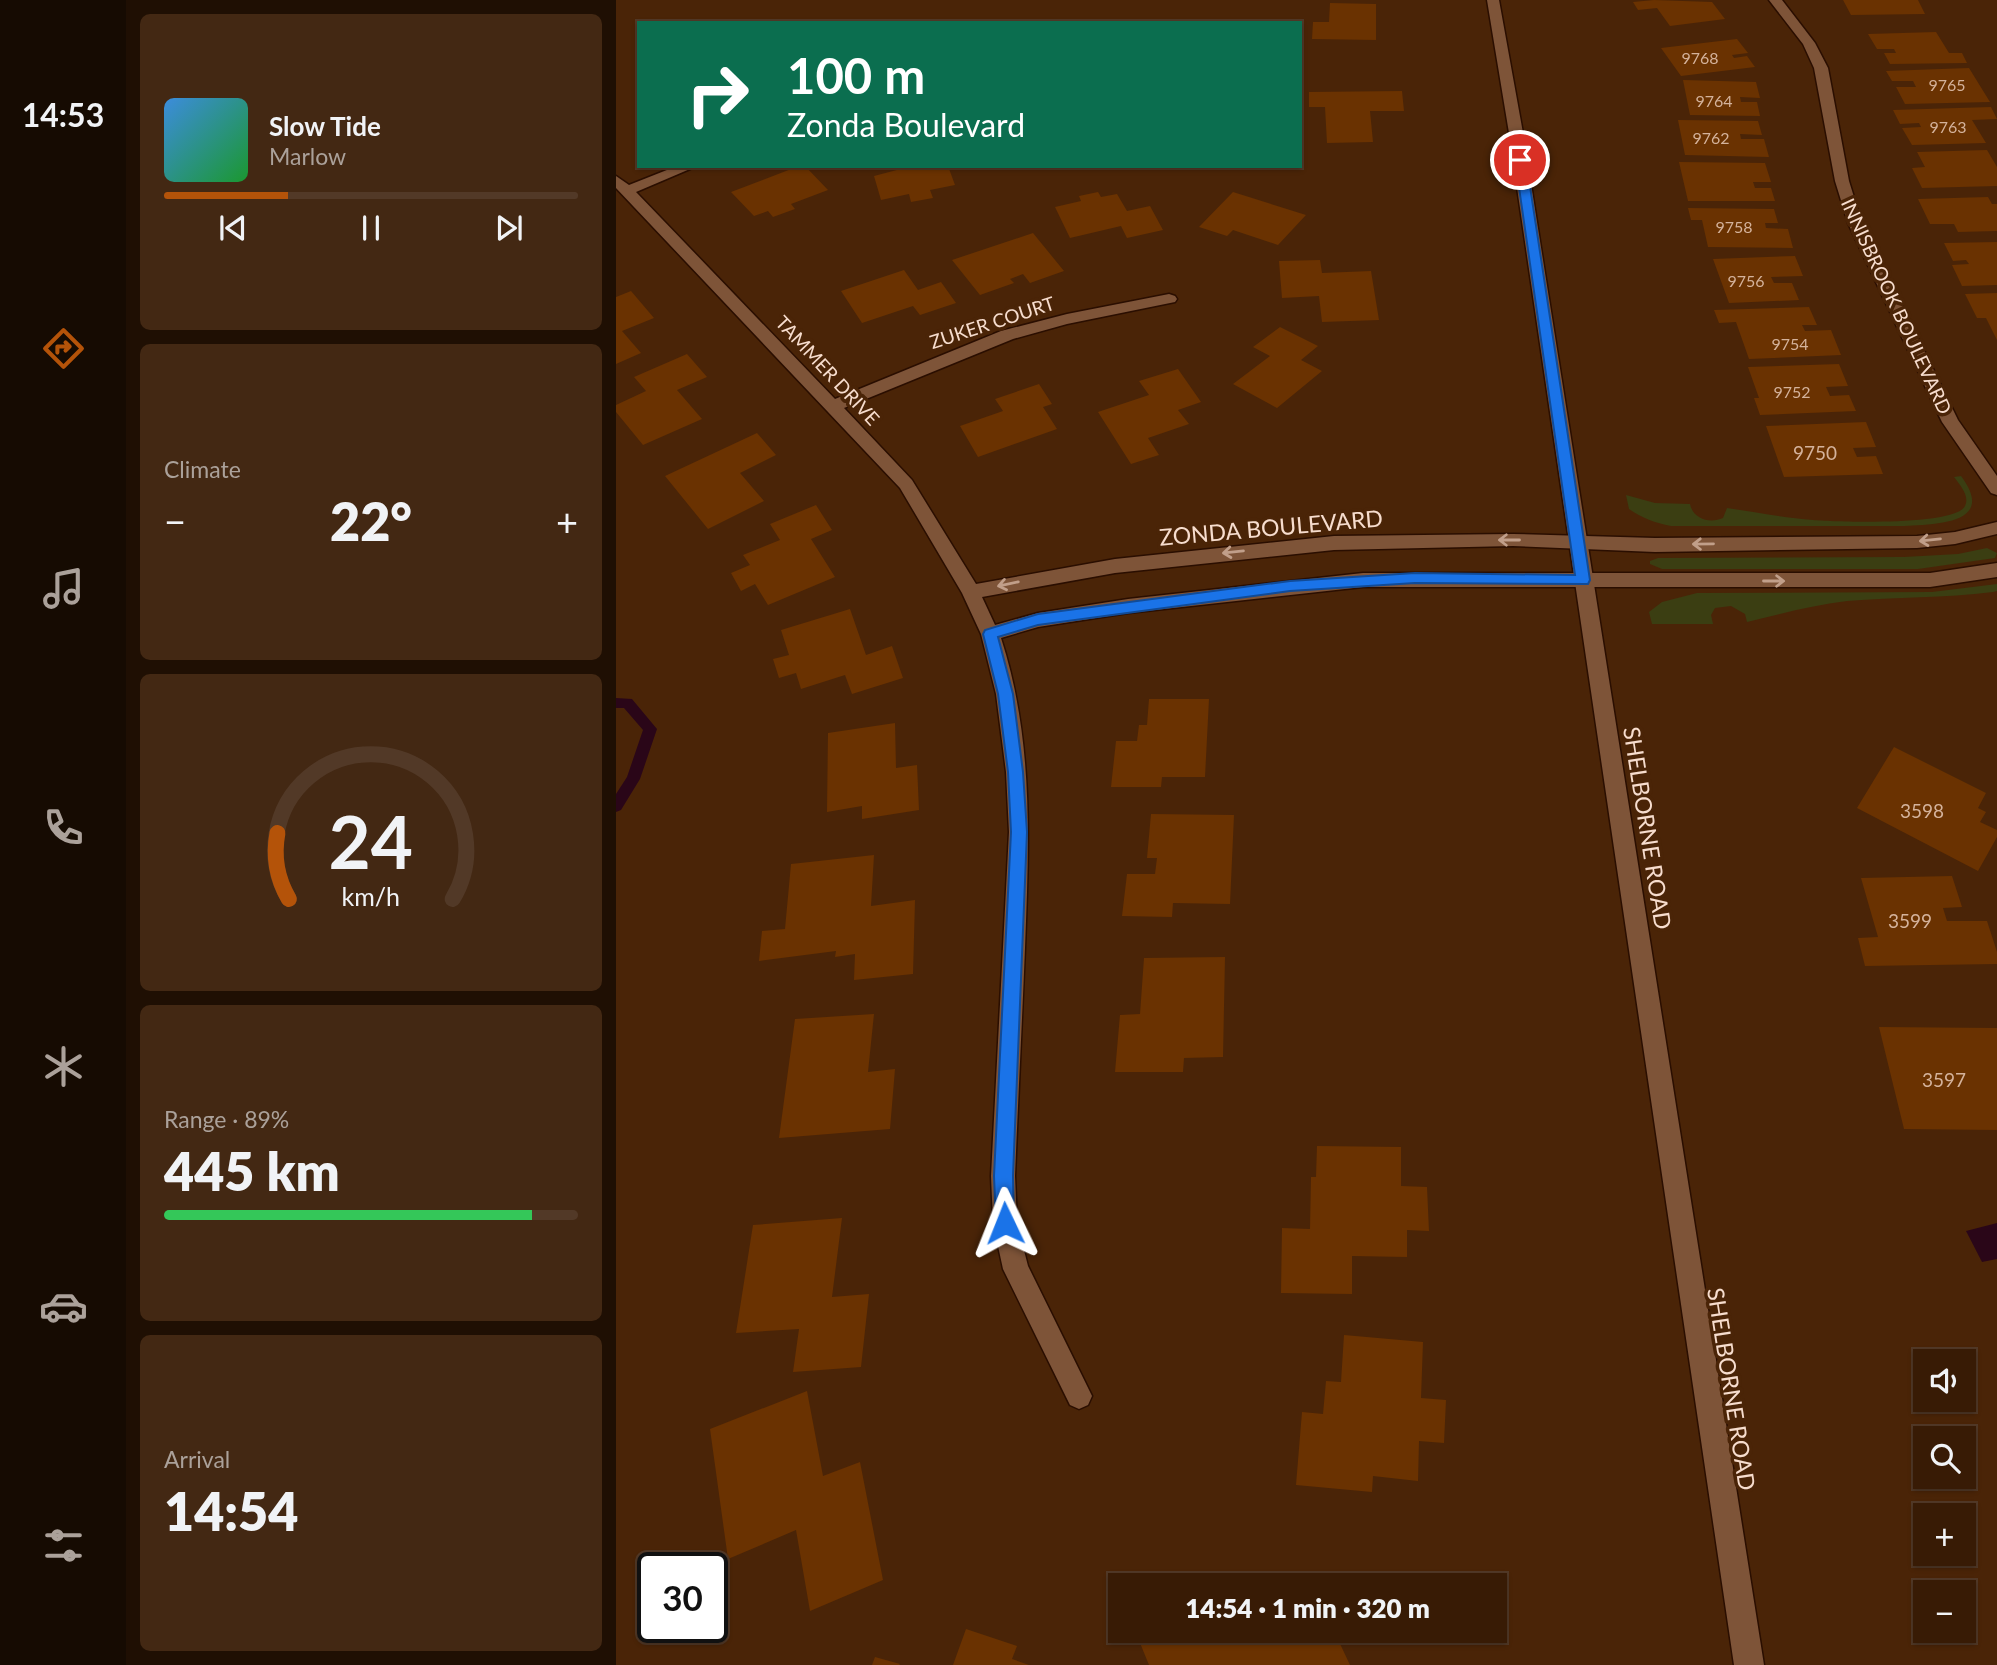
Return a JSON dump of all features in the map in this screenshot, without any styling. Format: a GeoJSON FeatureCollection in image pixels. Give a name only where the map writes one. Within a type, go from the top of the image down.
{"type":"FeatureCollection","features":[{"type":"Feature","properties":{"kind":"street","name":"SHELBORNE ROAD"},"geometry":{"type":"LineString","coordinates":[[1493,0],[1516,133],[1749,1665]]}},
{"type":"Feature","properties":{"kind":"street","name":"INNISBROOK BOULEVARD"},"geometry":{"type":"LineString","coordinates":[[1775,0],[1809,43],[1821,68],[1842,181],[1863,240],[1950,422],[1997,489]]}},
{"type":"Feature","properties":{"kind":"street"},"geometry":{"type":"LineString","coordinates":[[622,185],[683,168]]}},
{"type":"Feature","properties":{"kind":"street","name":"TAMMER DRIVE"},"geometry":{"type":"LineString","coordinates":[[622,185],[906,484],[976,602],[990,634],[1006,694],[1015,764],[1019,832],[1003,1176],[1005,1223],[1016,1269],[1079,1396]]}},
{"type":"Feature","properties":{"kind":"street","name":"ZUKER COURT"},"geometry":{"type":"LineString","coordinates":[[834,406],[926,366],[1009,335],[1100,312],[1169,299]]}},
{"type":"Feature","properties":{"kind":"street"},"geometry":{"type":"LineString","coordinates":[[1577,542],[1656,545],[1917,542],[1955,538],[1997,527]]}},
{"type":"Feature","properties":{"kind":"street","name":"ZONDA BOULEVARD"},"geometry":{"type":"LineString","coordinates":[[976,602],[1115,566],[1334,542],[1577,542]]}},
{"type":"Feature","properties":{"kind":"street"},"geometry":{"type":"LineString","coordinates":[[990,634],[1051,618],[1290,586],[1415,578],[1930,580],[1997,570]]}},
{"type":"Feature","properties":{"kind":"green space"},"geometry":{"type":"Polygon","coordinates":[[[1961,476],[1970,492],[1972,504],[1967,512],[1946,522],[1904,526],[1671,526],[1649,520],[1629,509],[1626,495],[1655,503],[1690,504],[1698,517],[1708,520],[1723,518],[1727,508],[1813,520],[1919,520],[1941,517],[1957,512],[1965,506],[1964,491],[1954,477],[1961,476]]]}},
{"type":"Feature","properties":{"kind":"green space"},"geometry":{"type":"Polygon","coordinates":[[[1987,548],[1997,553],[1995,558],[1918,569],[1662,569],[1650,564],[1650,561],[1658,558],[1904,557],[1958,554],[1987,548]]]}},
{"type":"Feature","properties":{"kind":"green space"},"geometry":{"type":"Polygon","coordinates":[[[1997,584],[1997,591],[1993,592],[1847,601],[1747,622],[1745,614],[1731,606],[1715,608],[1711,615],[1713,624],[1652,624],[1649,612],[1662,602],[1697,593],[1932,592],[1997,584]]]}},
{"type":"Feature","properties":{"kind":"shaded area"},"geometry":{"type":"Polygon","coordinates":[[[1997,1223],[1997,1259],[1982,1262],[1966,1231],[1997,1223]]]}},
{"type":"Feature","properties":{"kind":"building"},"geometry":{"type":"Polygon","coordinates":[[[1843,0],[1918,0],[1925,14],[1851,15],[1843,0]]]}},
{"type":"Feature","properties":{"kind":"building"},"geometry":{"type":"Polygon","coordinates":[[[1633,2],[1712,2],[1725,19],[1670,26],[1657,8],[1638,10],[1633,2]]]}},
{"type":"Feature","properties":{"kind":"building"},"geometry":{"type":"Polygon","coordinates":[[[1330,3],[1376,4],[1376,40],[1312,39],[1313,22],[1329,22],[1330,3]]]}},
{"type":"Feature","properties":{"kind":"building"},"geometry":{"type":"Polygon","coordinates":[[[1936,32],[1949,53],[1962,53],[1967,63],[1890,64],[1884,53],[1896,53],[1894,49],[1877,49],[1868,34],[1936,32]]]}},
{"type":"Feature","properties":{"kind":"building"},"geometry":{"type":"Polygon","coordinates":[[[1737,39],[1748,53],[1732,55],[1734,58],[1747,56],[1755,67],[1681,76],[1661,48],[1737,39]]]}},
{"type":"Feature","properties":{"kind":"building"},"geometry":{"type":"Polygon","coordinates":[[[1969,68],[1990,102],[1905,104],[1896,87],[1916,87],[1913,81],[1892,81],[1886,71],[1969,68]]]}},
{"type":"Feature","properties":{"kind":"building"},"geometry":{"type":"Polygon","coordinates":[[[1683,80],[1756,82],[1760,98],[1740,97],[1741,102],[1757,102],[1760,116],[1690,115],[1683,80]]]}},
{"type":"Feature","properties":{"kind":"building"},"geometry":{"type":"Polygon","coordinates":[[[1402,91],[1404,111],[1370,111],[1373,142],[1327,143],[1325,107],[1309,107],[1309,92],[1402,91]]]}},
{"type":"Feature","properties":{"kind":"building"},"geometry":{"type":"Polygon","coordinates":[[[1991,107],[1997,119],[1972,120],[1986,143],[1912,145],[1902,128],[1921,127],[1919,123],[1900,124],[1893,110],[1991,107]]]}},
{"type":"Feature","properties":{"kind":"building"},"geometry":{"type":"Polygon","coordinates":[[[1678,120],[1758,121],[1762,135],[1740,134],[1741,139],[1764,139],[1769,157],[1685,155],[1678,120]]]}},
{"type":"Feature","properties":{"kind":"building"},"geometry":{"type":"Polygon","coordinates":[[[1987,150],[1997,167],[1997,186],[1922,188],[1912,168],[1925,167],[1917,152],[1987,150]]]}},
{"type":"Feature","properties":{"kind":"building"},"geometry":{"type":"Polygon","coordinates":[[[1679,162],[1765,163],[1771,182],[1753,182],[1755,188],[1771,188],[1775,201],[1688,201],[1679,162]]]}},
{"type":"Feature","properties":{"kind":"building"},"geometry":{"type":"Polygon","coordinates":[[[794,168],[807,168],[828,190],[791,204],[795,209],[773,217],[768,211],[754,216],[731,192],[794,168]]]}},
{"type":"Feature","properties":{"kind":"building"},"geometry":{"type":"Polygon","coordinates":[[[904,168],[949,168],[955,185],[930,190],[933,198],[911,202],[909,194],[881,200],[874,176],[904,168]]]}},
{"type":"Feature","properties":{"kind":"building"},"geometry":{"type":"Polygon","coordinates":[[[1098,192],[1101,197],[1117,194],[1127,211],[1150,206],[1163,230],[1127,238],[1121,226],[1070,238],[1055,207],[1081,201],[1079,196],[1098,192]]]}},
{"type":"Feature","properties":{"kind":"building"},"geometry":{"type":"Polygon","coordinates":[[[1233,192],[1306,215],[1278,245],[1233,230],[1227,236],[1199,227],[1233,192]]]}},
{"type":"Feature","properties":{"kind":"building"},"geometry":{"type":"Polygon","coordinates":[[[1988,197],[1992,204],[1997,204],[1997,231],[1958,232],[1954,224],[1930,224],[1918,199],[1988,197]]]}},
{"type":"Feature","properties":{"kind":"building"},"geometry":{"type":"Polygon","coordinates":[[[1688,208],[1774,209],[1778,223],[1765,223],[1766,228],[1788,229],[1793,248],[1708,247],[1702,220],[1691,220],[1688,208]]]}},
{"type":"Feature","properties":{"kind":"building"},"geometry":{"type":"Polygon","coordinates":[[[1033,233],[1064,271],[1030,283],[1023,274],[1010,279],[1014,283],[980,295],[952,260],[1033,233]]]}},
{"type":"Feature","properties":{"kind":"building"},"geometry":{"type":"Polygon","coordinates":[[[1997,242],[1997,285],[1962,286],[1952,265],[1969,264],[1966,260],[1953,261],[1944,243],[1997,242]]]}},
{"type":"Feature","properties":{"kind":"building"},"geometry":{"type":"Polygon","coordinates":[[[1795,256],[1803,276],[1771,277],[1774,283],[1792,283],[1799,300],[1729,303],[1713,259],[1795,256]]]}},
{"type":"Feature","properties":{"kind":"building"},"geometry":{"type":"Polygon","coordinates":[[[1320,260],[1322,273],[1371,271],[1379,320],[1322,322],[1319,296],[1282,298],[1279,261],[1320,260]]]}},
{"type":"Feature","properties":{"kind":"building"},"geometry":{"type":"Polygon","coordinates":[[[904,270],[918,290],[941,282],[956,303],[920,315],[913,306],[862,323],[841,291],[904,270]]]}},
{"type":"Feature","properties":{"kind":"building"},"geometry":{"type":"Polygon","coordinates":[[[631,291],[654,318],[622,331],[641,353],[616,364],[616,297],[631,291]]]}},
{"type":"Feature","properties":{"kind":"building"},"geometry":{"type":"Polygon","coordinates":[[[1997,293],[1997,340],[1986,318],[1977,318],[1965,294],[1997,293]]]}},
{"type":"Feature","properties":{"kind":"building"},"geometry":{"type":"Polygon","coordinates":[[[1809,307],[1817,325],[1802,325],[1805,331],[1831,330],[1841,355],[1749,359],[1736,322],[1719,323],[1714,310],[1809,307]]]}},
{"type":"Feature","properties":{"kind":"building"},"geometry":{"type":"Polygon","coordinates":[[[1280,327],[1318,346],[1301,360],[1322,371],[1277,408],[1233,384],[1270,356],[1253,347],[1280,327]]]}},
{"type":"Feature","properties":{"kind":"building"},"geometry":{"type":"Polygon","coordinates":[[[687,354],[707,377],[677,390],[702,419],[643,445],[616,412],[616,405],[646,391],[634,377],[687,354]]]}},
{"type":"Feature","properties":{"kind":"building"},"geometry":{"type":"Polygon","coordinates":[[[1839,364],[1848,386],[1826,387],[1830,396],[1849,395],[1856,411],[1760,415],[1754,398],[1759,398],[1748,367],[1839,364]]]}},
{"type":"Feature","properties":{"kind":"building"},"geometry":{"type":"Polygon","coordinates":[[[1178,369],[1201,402],[1178,410],[1189,424],[1148,438],[1159,455],[1131,464],[1098,412],[1149,395],[1139,381],[1178,369]]]}},
{"type":"Feature","properties":{"kind":"building"},"geometry":{"type":"Polygon","coordinates":[[[1039,384],[1052,404],[1043,407],[1057,429],[978,457],[960,426],[1003,411],[995,399],[1039,384]]]}},
{"type":"Feature","properties":{"kind":"building"},"geometry":{"type":"Polygon","coordinates":[[[1866,422],[1876,447],[1853,448],[1857,457],[1876,456],[1883,474],[1784,477],[1766,426],[1866,422]]]}},
{"type":"Feature","properties":{"kind":"building"},"geometry":{"type":"Polygon","coordinates":[[[757,433],[776,455],[740,473],[764,501],[708,529],[665,476],[757,433]]]}},
{"type":"Feature","properties":{"kind":"building"},"geometry":{"type":"Polygon","coordinates":[[[816,505],[832,530],[811,539],[835,577],[768,605],[755,584],[741,591],[731,573],[750,565],[743,555],[780,540],[770,524],[816,505]]]}},
{"type":"Feature","properties":{"kind":"building"},"geometry":{"type":"Polygon","coordinates":[[[850,609],[866,655],[892,646],[903,678],[852,694],[845,675],[801,689],[796,673],[779,678],[773,659],[789,655],[781,630],[850,609]]]}},
{"type":"Feature","properties":{"kind":"building"},"geometry":{"type":"Polygon","coordinates":[[[1149,699],[1209,699],[1205,777],[1162,777],[1161,787],[1111,787],[1116,741],[1137,741],[1139,725],[1147,725],[1149,699]]]}},
{"type":"Feature","properties":{"kind":"building"},"geometry":{"type":"Polygon","coordinates":[[[895,723],[896,768],[917,765],[919,810],[862,819],[862,806],[827,812],[828,733],[895,723]]]}},
{"type":"Feature","properties":{"kind":"building"},"geometry":{"type":"Polygon","coordinates":[[[1894,747],[1986,793],[1978,808],[1986,812],[1980,822],[1997,830],[1997,837],[1978,871],[1857,808],[1894,747]]]}},
{"type":"Feature","properties":{"kind":"building"},"geometry":{"type":"Polygon","coordinates":[[[1151,814],[1234,815],[1230,904],[1173,903],[1172,917],[1122,916],[1127,874],[1155,874],[1157,858],[1147,858],[1151,814]]]}},
{"type":"Feature","properties":{"kind":"building"},"geometry":{"type":"Polygon","coordinates":[[[874,855],[871,906],[915,900],[913,974],[854,980],[855,954],[835,957],[836,951],[759,961],[762,931],[785,929],[791,864],[874,855]]]}},
{"type":"Feature","properties":{"kind":"building"},"geometry":{"type":"Polygon","coordinates":[[[1952,876],[1962,907],[1943,908],[1947,921],[1987,921],[1997,952],[1997,964],[1865,966],[1858,938],[1878,937],[1861,878],[1952,876]]]}},
{"type":"Feature","properties":{"kind":"building"},"geometry":{"type":"Polygon","coordinates":[[[1225,957],[1223,1057],[1184,1058],[1183,1072],[1115,1072],[1120,1015],[1140,1014],[1144,958],[1225,957]]]}},
{"type":"Feature","properties":{"kind":"building"},"geometry":{"type":"Polygon","coordinates":[[[874,1014],[868,1072],[895,1069],[890,1129],[779,1138],[795,1019],[874,1014]]]}},
{"type":"Feature","properties":{"kind":"building"},"geometry":{"type":"Polygon","coordinates":[[[1879,1027],[1997,1028],[1997,1130],[1904,1129],[1879,1027]]]}},
{"type":"Feature","properties":{"kind":"building"},"geometry":{"type":"Polygon","coordinates":[[[1317,1146],[1401,1147],[1401,1186],[1427,1187],[1429,1231],[1407,1230],[1407,1257],[1352,1256],[1352,1294],[1281,1293],[1282,1228],[1310,1229],[1311,1177],[1316,1177],[1317,1146]]]}},
{"type":"Feature","properties":{"kind":"building"},"geometry":{"type":"Polygon","coordinates":[[[842,1218],[832,1297],[869,1294],[861,1367],[793,1372],[799,1329],[736,1333],[753,1225],[842,1218]]]}},
{"type":"Feature","properties":{"kind":"building"},"geometry":{"type":"Polygon","coordinates":[[[1344,1335],[1423,1342],[1421,1398],[1446,1400],[1444,1443],[1419,1441],[1418,1481],[1373,1476],[1372,1492],[1296,1485],[1302,1412],[1323,1414],[1326,1381],[1341,1382],[1344,1335]]]}},
{"type":"Feature","properties":{"kind":"building"},"geometry":{"type":"Polygon","coordinates":[[[807,1391],[823,1476],[860,1462],[883,1580],[810,1611],[796,1530],[728,1559],[710,1429],[807,1391]]]}},
{"type":"Feature","properties":{"kind":"building"},"geometry":{"type":"Polygon","coordinates":[[[966,1629],[1017,1646],[1012,1659],[1029,1665],[953,1665],[966,1629]]]}},
{"type":"Feature","properties":{"kind":"building"},"geometry":{"type":"Polygon","coordinates":[[[1140,1643],[1340,1643],[1350,1665],[1149,1665],[1140,1643]]]}},
{"type":"Feature","properties":{"kind":"building"},"geometry":{"type":"Polygon","coordinates":[[[875,1657],[900,1664],[872,1665],[875,1657]]]}},
{"type":"Feature","properties":{"kind":"waterway"},"geometry":{"type":"LineString","coordinates":[[616,703],[627,703],[650,729],[633,779],[616,806]]}},
{"type":"Feature","properties":{"kind":"route"},"geometry":{"type":"LineString","coordinates":[[1005,1223],[1003,1176],[1019,832],[1016,772],[1006,694],[990,634],[1038,620],[1290,586],[1415,578],[1583,580],[1520,160]]}}]}
